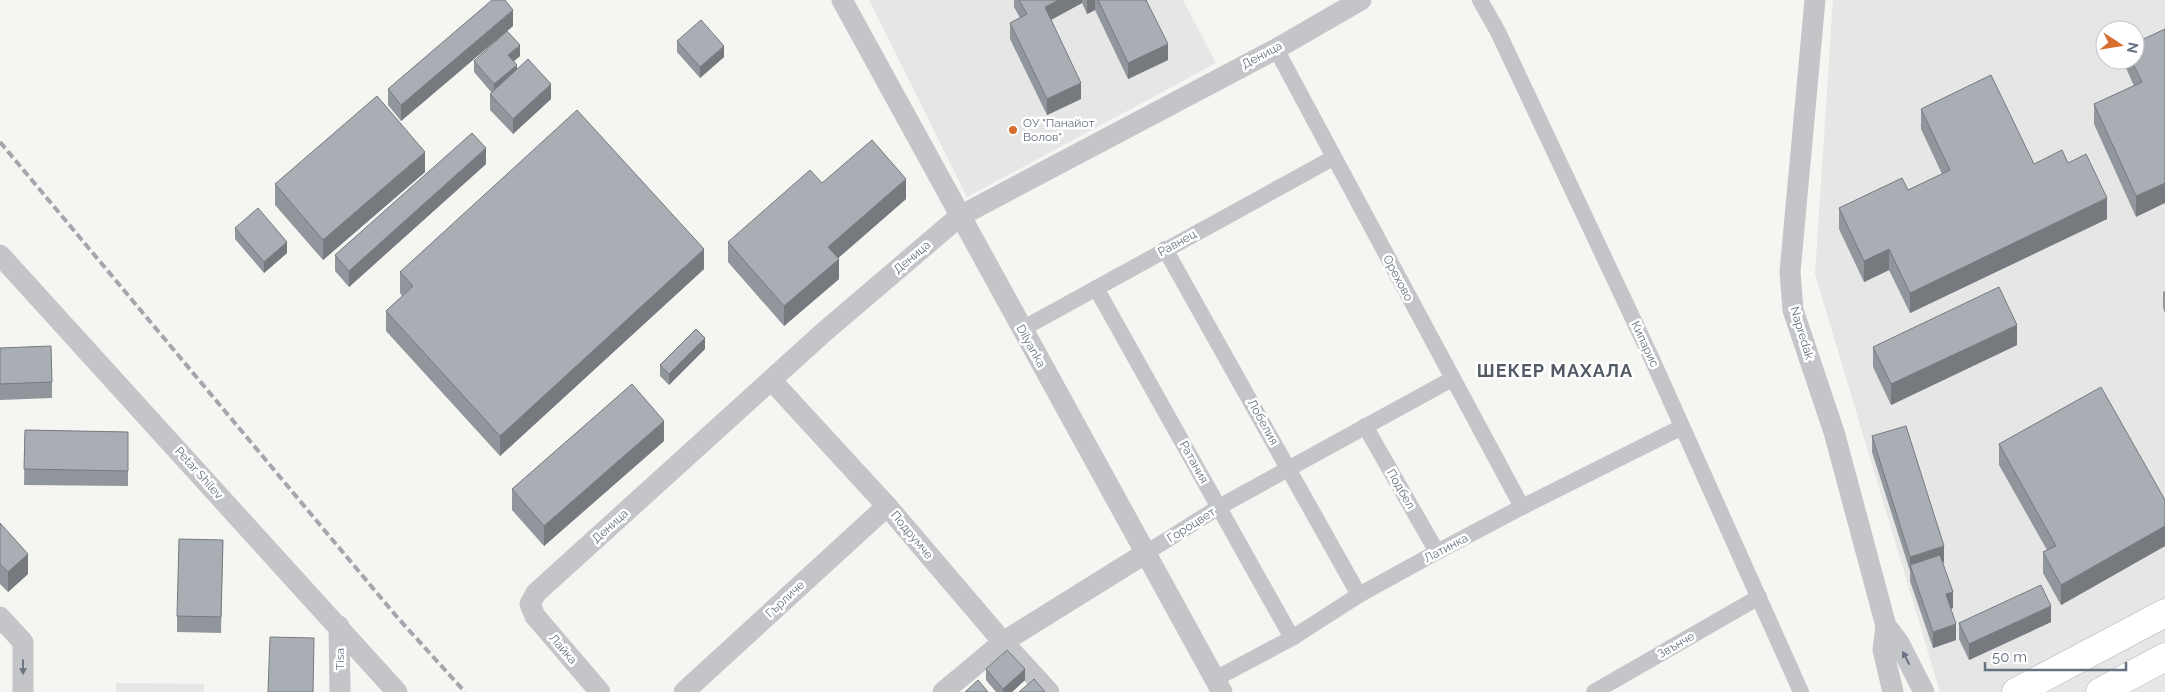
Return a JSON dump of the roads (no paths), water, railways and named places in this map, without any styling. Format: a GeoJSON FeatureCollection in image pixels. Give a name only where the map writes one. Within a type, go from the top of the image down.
{"type":"FeatureCollection","features":[{"type":"Feature","properties":{"kind":"main road"},"geometry":{"type":"LineString","coordinates":[[2016,692],[2165,613]]}},
{"type":"Feature","properties":{"kind":"main road"},"geometry":{"type":"LineString","coordinates":[[2100,692],[2165,657]]}},
{"type":"Feature","properties":{"kind":"street","name":"Dilyanka"},"geometry":{"type":"LineString","coordinates":[[842,0],[1219,686]]}},
{"type":"Feature","properties":{"kind":"street","name":"Деница"},"geometry":{"type":"LineString","coordinates":[[530,604],[536,593],[824,332],[960,216],[1276,48],[1361,0]]}},
{"type":"Feature","properties":{"kind":"street","name":"Кипарис"},"geometry":{"type":"LineString","coordinates":[[1480,0],[1507,50],[1682,427],[1801,692]]}},
{"type":"Feature","properties":{"kind":"street","name":"Napredak"},"geometry":{"type":"LineString","coordinates":[[1815,0],[1790,272],[1793,310],[1834,432],[1886,626],[1883,650],[1893,692]]}},
{"type":"Feature","properties":{"kind":"street","name":"Орехово"},"geometry":{"type":"LineString","coordinates":[[1276,48],[1333,158],[1522,507]]}},
{"type":"Feature","properties":{"kind":"street","name":"Равнец"},"geometry":{"type":"LineString","coordinates":[[1022,329],[1333,158]]}},
{"type":"Feature","properties":{"kind":"street","name":"Лобелия"},"geometry":{"type":"LineString","coordinates":[[1165,249],[1359,595]]}},
{"type":"Feature","properties":{"kind":"street","name":"Petar Shilev"},"geometry":{"type":"LineString","coordinates":[[0,255],[397,692]]}},
{"type":"Feature","properties":{"kind":"street","name":"Ратания"},"geometry":{"type":"LineString","coordinates":[[1096,288],[1292,638]]}},
{"type":"Feature","properties":{"kind":"street","name":"Гороцвет"},"geometry":{"type":"LineString","coordinates":[[943,692],[1003,642],[1219,507],[1290,470],[1452,379]]}},
{"type":"Feature","properties":{"kind":"street","name":"Подрумче"},"geometry":{"type":"LineString","coordinates":[[772,381],[887,506],[1003,642],[1049,692]]}},
{"type":"Feature","properties":{"kind":"street","name":"Подбел"},"geometry":{"type":"LineString","coordinates":[[1366,426],[1437,552]]}},
{"type":"Feature","properties":{"kind":"street","name":"Латинка"},"geometry":{"type":"LineString","coordinates":[[1219,686],[1359,595],[1522,507],[1682,427]]}},
{"type":"Feature","properties":{"kind":"street","name":"Гърличе"},"geometry":{"type":"LineString","coordinates":[[684,692],[887,506]]}},
{"type":"Feature","properties":{"kind":"street","name":"Звънче"},"geometry":{"type":"LineString","coordinates":[[1594,692],[1759,597]]}},
{"type":"Feature","properties":{"kind":"street","name":"Лайка"},"geometry":{"type":"LineString","coordinates":[[530,604],[535,616],[600,692]]}},
{"type":"Feature","properties":{"kind":"street"},"geometry":{"type":"LineString","coordinates":[[0,617],[23,642],[23,692]]}},
{"type":"Feature","properties":{"kind":"street","name":"Tisa"},"geometry":{"type":"LineString","coordinates":[[339,626],[340,692]]}},
{"type":"Feature","properties":{"kind":"street","name":"Napredak"},"geometry":{"type":"LineString","coordinates":[[1886,626],[1899,643],[1924,692]]}},
{"type":"Feature","properties":{"kind":"railway"},"geometry":{"type":"LineString","coordinates":[[0,142],[397,617],[465,692]]}},
{"type":"Feature","properties":{"kind":"place","name":"ОУ \"Панайот Волов\""},"geometry":{"type":"Point","coordinates":[1013,130]}},
{"type":"Feature","properties":{"kind":"district","name":"ШЕКЕР МАХАЛА"},"geometry":{"type":"Point","coordinates":[1555,370]}}]}
